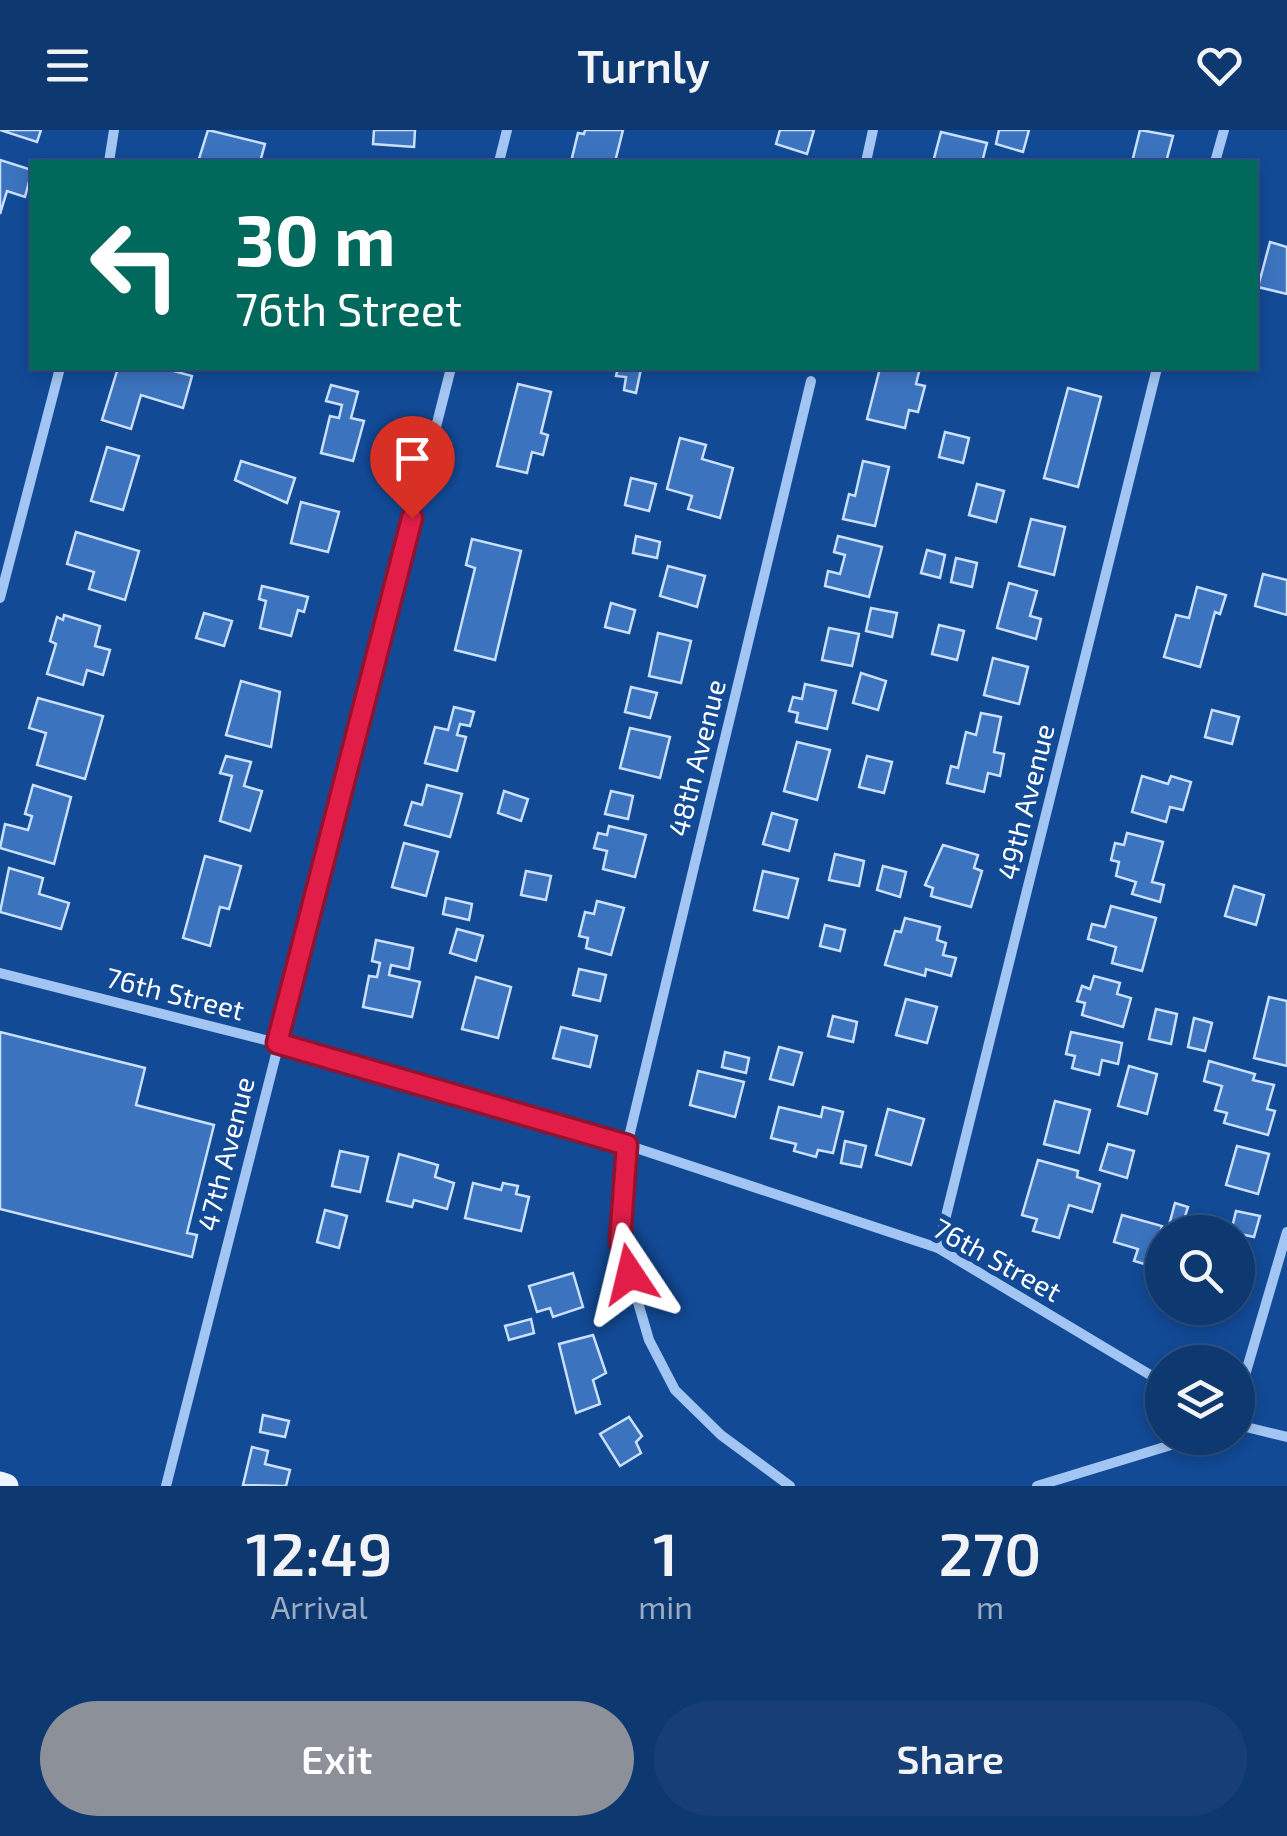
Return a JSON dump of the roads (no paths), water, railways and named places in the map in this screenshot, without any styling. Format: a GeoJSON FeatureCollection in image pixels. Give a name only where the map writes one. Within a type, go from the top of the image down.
{"type":"FeatureCollection","features":[{"type":"Feature","properties":{"kind":"street"},"geometry":{"type":"LineString","coordinates":[[109,160],[114,130]]}},
{"type":"Feature","properties":{"kind":"street"},"geometry":{"type":"LineString","coordinates":[[499,160],[506,130]]}},
{"type":"Feature","properties":{"kind":"street"},"geometry":{"type":"LineString","coordinates":[[866,160],[874,130]]}},
{"type":"Feature","properties":{"kind":"street"},"geometry":{"type":"LineString","coordinates":[[1216,160],[1224,130]]}},
{"type":"Feature","properties":{"kind":"street"},"geometry":{"type":"LineString","coordinates":[[0,598],[59,370]]}},
{"type":"Feature","properties":{"kind":"street","name":"47th Avenue"},"geometry":{"type":"LineString","coordinates":[[166,1486],[449,370]]}},
{"type":"Feature","properties":{"kind":"street","name":"49th Avenue"},"geometry":{"type":"LineString","coordinates":[[938,1248],[1157,370]]}},
{"type":"Feature","properties":{"kind":"street","name":"48th Avenue"},"geometry":{"type":"LineString","coordinates":[[627,1145],[811,381]]}},
{"type":"Feature","properties":{"kind":"street","name":"76th Street"},"geometry":{"type":"LineString","coordinates":[[0,973],[277,1043],[627,1145],[938,1248],[1145,1372]]}},
{"type":"Feature","properties":{"kind":"street"},"geometry":{"type":"LineString","coordinates":[[627,1145],[620,1241],[649,1340],[675,1390],[721,1434],[790,1486]]}},
{"type":"Feature","properties":{"kind":"street"},"geometry":{"type":"LineString","coordinates":[[1254,1345],[1287,1232]]}},
{"type":"Feature","properties":{"kind":"street"},"geometry":{"type":"LineString","coordinates":[[1255,1430],[1287,1438]]}},
{"type":"Feature","properties":{"kind":"street"},"geometry":{"type":"LineString","coordinates":[[1037,1486],[1145,1453]]}}]}
